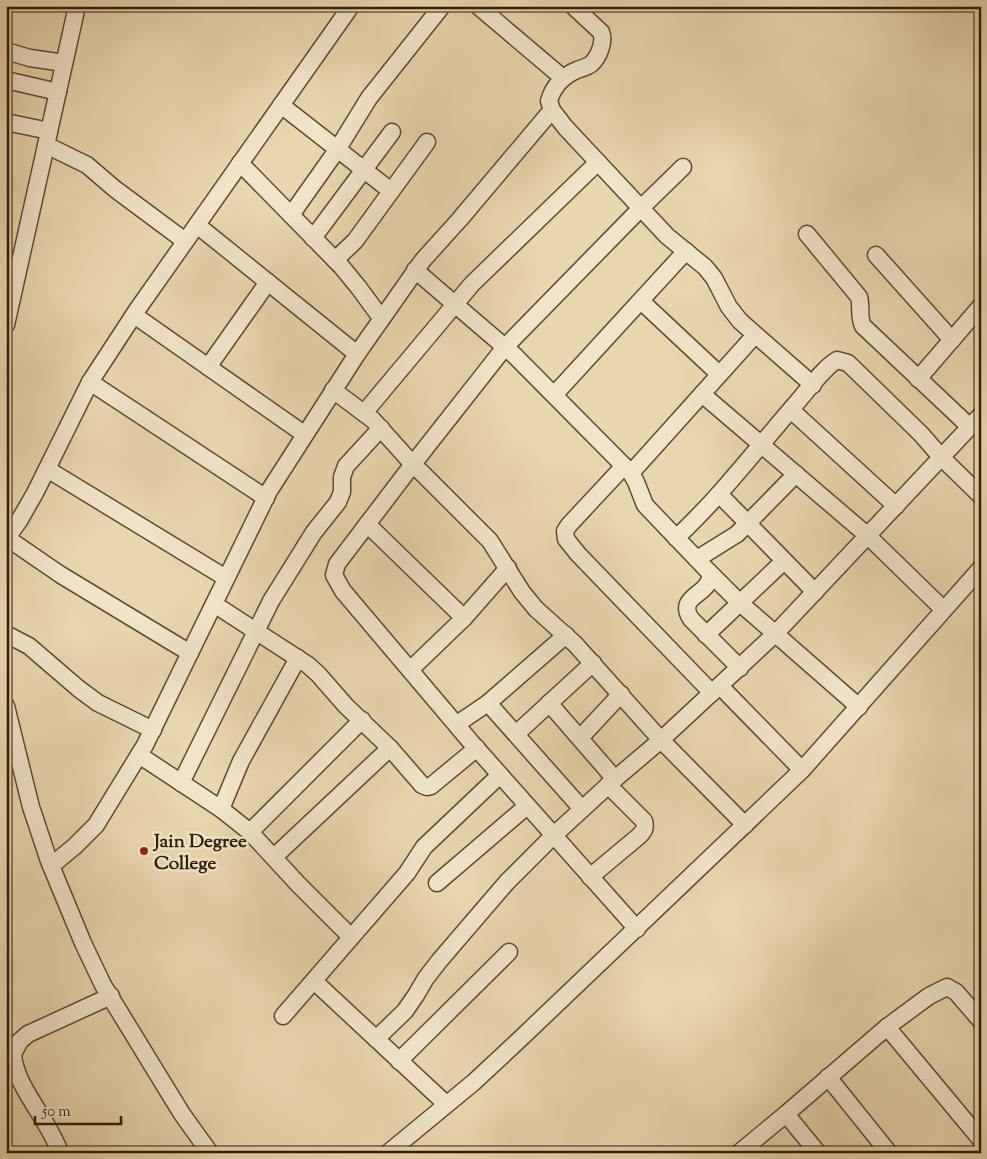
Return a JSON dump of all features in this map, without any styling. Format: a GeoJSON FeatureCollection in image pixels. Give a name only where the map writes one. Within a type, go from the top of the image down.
{"type":"FeatureCollection","features":[{"type":"Feature","properties":{"kind":"street"},"geometry":{"type":"LineString","coordinates":[[6,325],[77,6]]}},
{"type":"Feature","properties":{"kind":"street"},"geometry":{"type":"LineString","coordinates":[[190,653],[7,539],[20,521],[90,382],[134,315],[351,6]]}},
{"type":"Feature","properties":{"kind":"street"},"geometry":{"type":"LineString","coordinates":[[291,215],[338,150],[368,98],[442,6]]}},
{"type":"Feature","properties":{"kind":"street"},"geometry":{"type":"LineString","coordinates":[[478,6],[564,78]]}},
{"type":"Feature","properties":{"kind":"street"},"geometry":{"type":"LineString","coordinates":[[573,6],[601,32],[603,38],[591,64],[564,78],[551,95],[549,101],[552,110],[565,127],[641,208],[668,236],[714,278],[734,314],[812,385]]}},
{"type":"Feature","properties":{"kind":"street"},"geometry":{"type":"LineString","coordinates":[[6,51],[30,58],[64,63]]}},
{"type":"Feature","properties":{"kind":"street"},"geometry":{"type":"LineString","coordinates":[[6,80],[58,92]]}},
{"type":"Feature","properties":{"kind":"street"},"geometry":{"type":"LineString","coordinates":[[281,105],[391,191]]}},
{"type":"Feature","properties":{"kind":"street"},"geometry":{"type":"LineString","coordinates":[[51,866],[96,825],[139,756],[266,498],[333,390],[415,270],[552,110]]}},
{"type":"Feature","properties":{"kind":"street"},"geometry":{"type":"LineString","coordinates":[[6,122],[47,138],[87,165],[115,189],[185,242]]}},
{"type":"Feature","properties":{"kind":"street"},"geometry":{"type":"LineString","coordinates":[[313,238],[392,132]]}},
{"type":"Feature","properties":{"kind":"street"},"geometry":{"type":"LineString","coordinates":[[335,260],[348,248],[427,142]]}},
{"type":"Feature","properties":{"kind":"street"},"geometry":{"type":"LineString","coordinates":[[364,413],[485,271],[598,162]]}},
{"type":"Feature","properties":{"kind":"street"},"geometry":{"type":"LineString","coordinates":[[240,163],[335,260],[360,288],[381,318]]}},
{"type":"Feature","properties":{"kind":"street"},"geometry":{"type":"LineString","coordinates":[[637,929],[553,836],[343,592],[335,580],[334,570],[412,464],[505,347],[683,167]]}},
{"type":"Feature","properties":{"kind":"street"},"geometry":{"type":"LineString","coordinates":[[197,225],[357,354]]}},
{"type":"Feature","properties":{"kind":"street"},"geometry":{"type":"LineString","coordinates":[[376,1039],[405,1011],[426,978],[495,896],[553,836],[716,690],[775,634],[975,421],[918,379],[863,326],[859,319],[859,297],[807,234]]}},
{"type":"Feature","properties":{"kind":"street"},"geometry":{"type":"LineString","coordinates":[[554,395],[686,251]]}},
{"type":"Feature","properties":{"kind":"street"},"geometry":{"type":"LineString","coordinates":[[876,255],[952,340]]}},
{"type":"Feature","properties":{"kind":"street"},"geometry":{"type":"LineString","coordinates":[[415,270],[505,347],[554,395],[627,470],[636,482],[645,504],[740,603],[859,707]]}},
{"type":"Feature","properties":{"kind":"street"},"geometry":{"type":"LineString","coordinates":[[208,367],[268,282]]}},
{"type":"Feature","properties":{"kind":"street"},"geometry":{"type":"LineString","coordinates":[[641,301],[719,374]]}},
{"type":"Feature","properties":{"kind":"street"},"geometry":{"type":"LineString","coordinates":[[918,379],[981,306]]}},
{"type":"Feature","properties":{"kind":"street"},"geometry":{"type":"LineString","coordinates":[[134,315],[304,434]]}},
{"type":"Feature","properties":{"kind":"street"},"geometry":{"type":"LineString","coordinates":[[755,335],[702,394],[565,531],[566,539],[578,554],[716,690],[802,770]]}},
{"type":"Feature","properties":{"kind":"street"},"geometry":{"type":"LineString","coordinates":[[676,538],[719,494],[812,385],[837,360],[848,364],[921,434],[941,457],[981,496]]}},
{"type":"Feature","properties":{"kind":"street"},"geometry":{"type":"LineString","coordinates":[[90,382],[266,498]]}},
{"type":"Feature","properties":{"kind":"street"},"geometry":{"type":"LineString","coordinates":[[333,390],[381,428],[412,464],[490,541],[522,592],[536,608],[566,635],[661,740],[745,825]]}},
{"type":"Feature","properties":{"kind":"street"},"geometry":{"type":"LineString","coordinates":[[702,394],[868,536],[943,609]]}},
{"type":"Feature","properties":{"kind":"street"},"geometry":{"type":"LineString","coordinates":[[791,410],[896,506]]}},
{"type":"Feature","properties":{"kind":"street"},"geometry":{"type":"LineString","coordinates":[[181,783],[271,601],[314,532],[338,502],[342,492],[342,477],[346,466],[381,428]]}},
{"type":"Feature","properties":{"kind":"street"},"geometry":{"type":"LineString","coordinates":[[47,469],[226,578]]}},
{"type":"Feature","properties":{"kind":"street"},"geometry":{"type":"LineString","coordinates":[[697,559],[731,538],[748,524],[796,474]]}},
{"type":"Feature","properties":{"kind":"street"},"geometry":{"type":"LineString","coordinates":[[719,494],[815,592]]}},
{"type":"Feature","properties":{"kind":"street"},"geometry":{"type":"LineString","coordinates":[[367,524],[464,618]]}},
{"type":"Feature","properties":{"kind":"street"},"geometry":{"type":"LineString","coordinates":[[706,635],[784,561]]}},
{"type":"Feature","properties":{"kind":"street"},"geometry":{"type":"LineString","coordinates":[[410,670],[464,618],[508,568]]}},
{"type":"Feature","properties":{"kind":"street"},"geometry":{"type":"LineString","coordinates":[[388,1153],[518,1042],[802,770],[981,568]]}},
{"type":"Feature","properties":{"kind":"street"},"geometry":{"type":"LineString","coordinates":[[710,573],[708,584],[690,600],[686,609],[690,619],[740,668]]}},
{"type":"Feature","properties":{"kind":"street"},"geometry":{"type":"LineString","coordinates":[[214,604],[298,658],[318,674],[346,706],[427,787],[438,781],[477,748]]}},
{"type":"Feature","properties":{"kind":"street"},"geometry":{"type":"LineString","coordinates":[[6,634],[30,646],[98,703],[153,730]]}},
{"type":"Feature","properties":{"kind":"street"},"geometry":{"type":"LineString","coordinates":[[457,724],[488,703],[566,635]]}},
{"type":"Feature","properties":{"kind":"street"},"geometry":{"type":"LineString","coordinates":[[221,809],[241,761],[298,658]]}},
{"type":"Feature","properties":{"kind":"street"},"geometry":{"type":"LineString","coordinates":[[516,734],[592,663]]}},
{"type":"Feature","properties":{"kind":"street"},"geometry":{"type":"LineString","coordinates":[[580,738],[621,694]]}},
{"type":"Feature","properties":{"kind":"street"},"geometry":{"type":"LineString","coordinates":[[488,703],[582,809]]}},
{"type":"Feature","properties":{"kind":"street"},"geometry":{"type":"LineString","coordinates":[[549,703],[580,738],[612,782],[644,821],[644,830],[639,836],[590,877]]}},
{"type":"Feature","properties":{"kind":"street"},"geometry":{"type":"LineString","coordinates":[[6,706],[31,807],[51,866],[83,942],[111,996],[182,1114],[210,1153]]}},
{"type":"Feature","properties":{"kind":"street"},"geometry":{"type":"LineString","coordinates":[[250,832],[362,720]]}},
{"type":"Feature","properties":{"kind":"street"},"geometry":{"type":"LineString","coordinates":[[274,857],[390,748]]}},
{"type":"Feature","properties":{"kind":"street"},"geometry":{"type":"LineString","coordinates":[[139,756],[221,809],[250,832],[351,937]]}},
{"type":"Feature","properties":{"kind":"street"},"geometry":{"type":"LineString","coordinates":[[283,1016],[407,873],[424,847],[500,775]]}},
{"type":"Feature","properties":{"kind":"street"},"geometry":{"type":"LineString","coordinates":[[437,883],[527,806]]}},
{"type":"Feature","properties":{"kind":"street"},"geometry":{"type":"LineString","coordinates":[[399,1061],[509,952]]}},
{"type":"Feature","properties":{"kind":"street"},"geometry":{"type":"LineString","coordinates":[[314,981],[446,1104]]}},
{"type":"Feature","properties":{"kind":"street"},"geometry":{"type":"LineString","coordinates":[[743,1152],[887,1027],[929,996],[947,988],[956,992],[981,1021]]}},
{"type":"Feature","properties":{"kind":"street"},"geometry":{"type":"LineString","coordinates":[[60,1153],[55,1138],[16,1071],[13,1054],[20,1041],[28,1034],[111,996]]}},
{"type":"Feature","properties":{"kind":"street"},"geometry":{"type":"LineString","coordinates":[[887,1027],[981,1140]]}},
{"type":"Feature","properties":{"kind":"street"},"geometry":{"type":"LineString","coordinates":[[828,1077],[889,1153]]}},
{"type":"Feature","properties":{"kind":"street"},"geometry":{"type":"LineString","coordinates":[[786,1114],[818,1153]]}},
{"type":"Feature","properties":{"kind":"place","name":"Jain Degree College"},"geometry":{"type":"Point","coordinates":[144,851]}}]}
